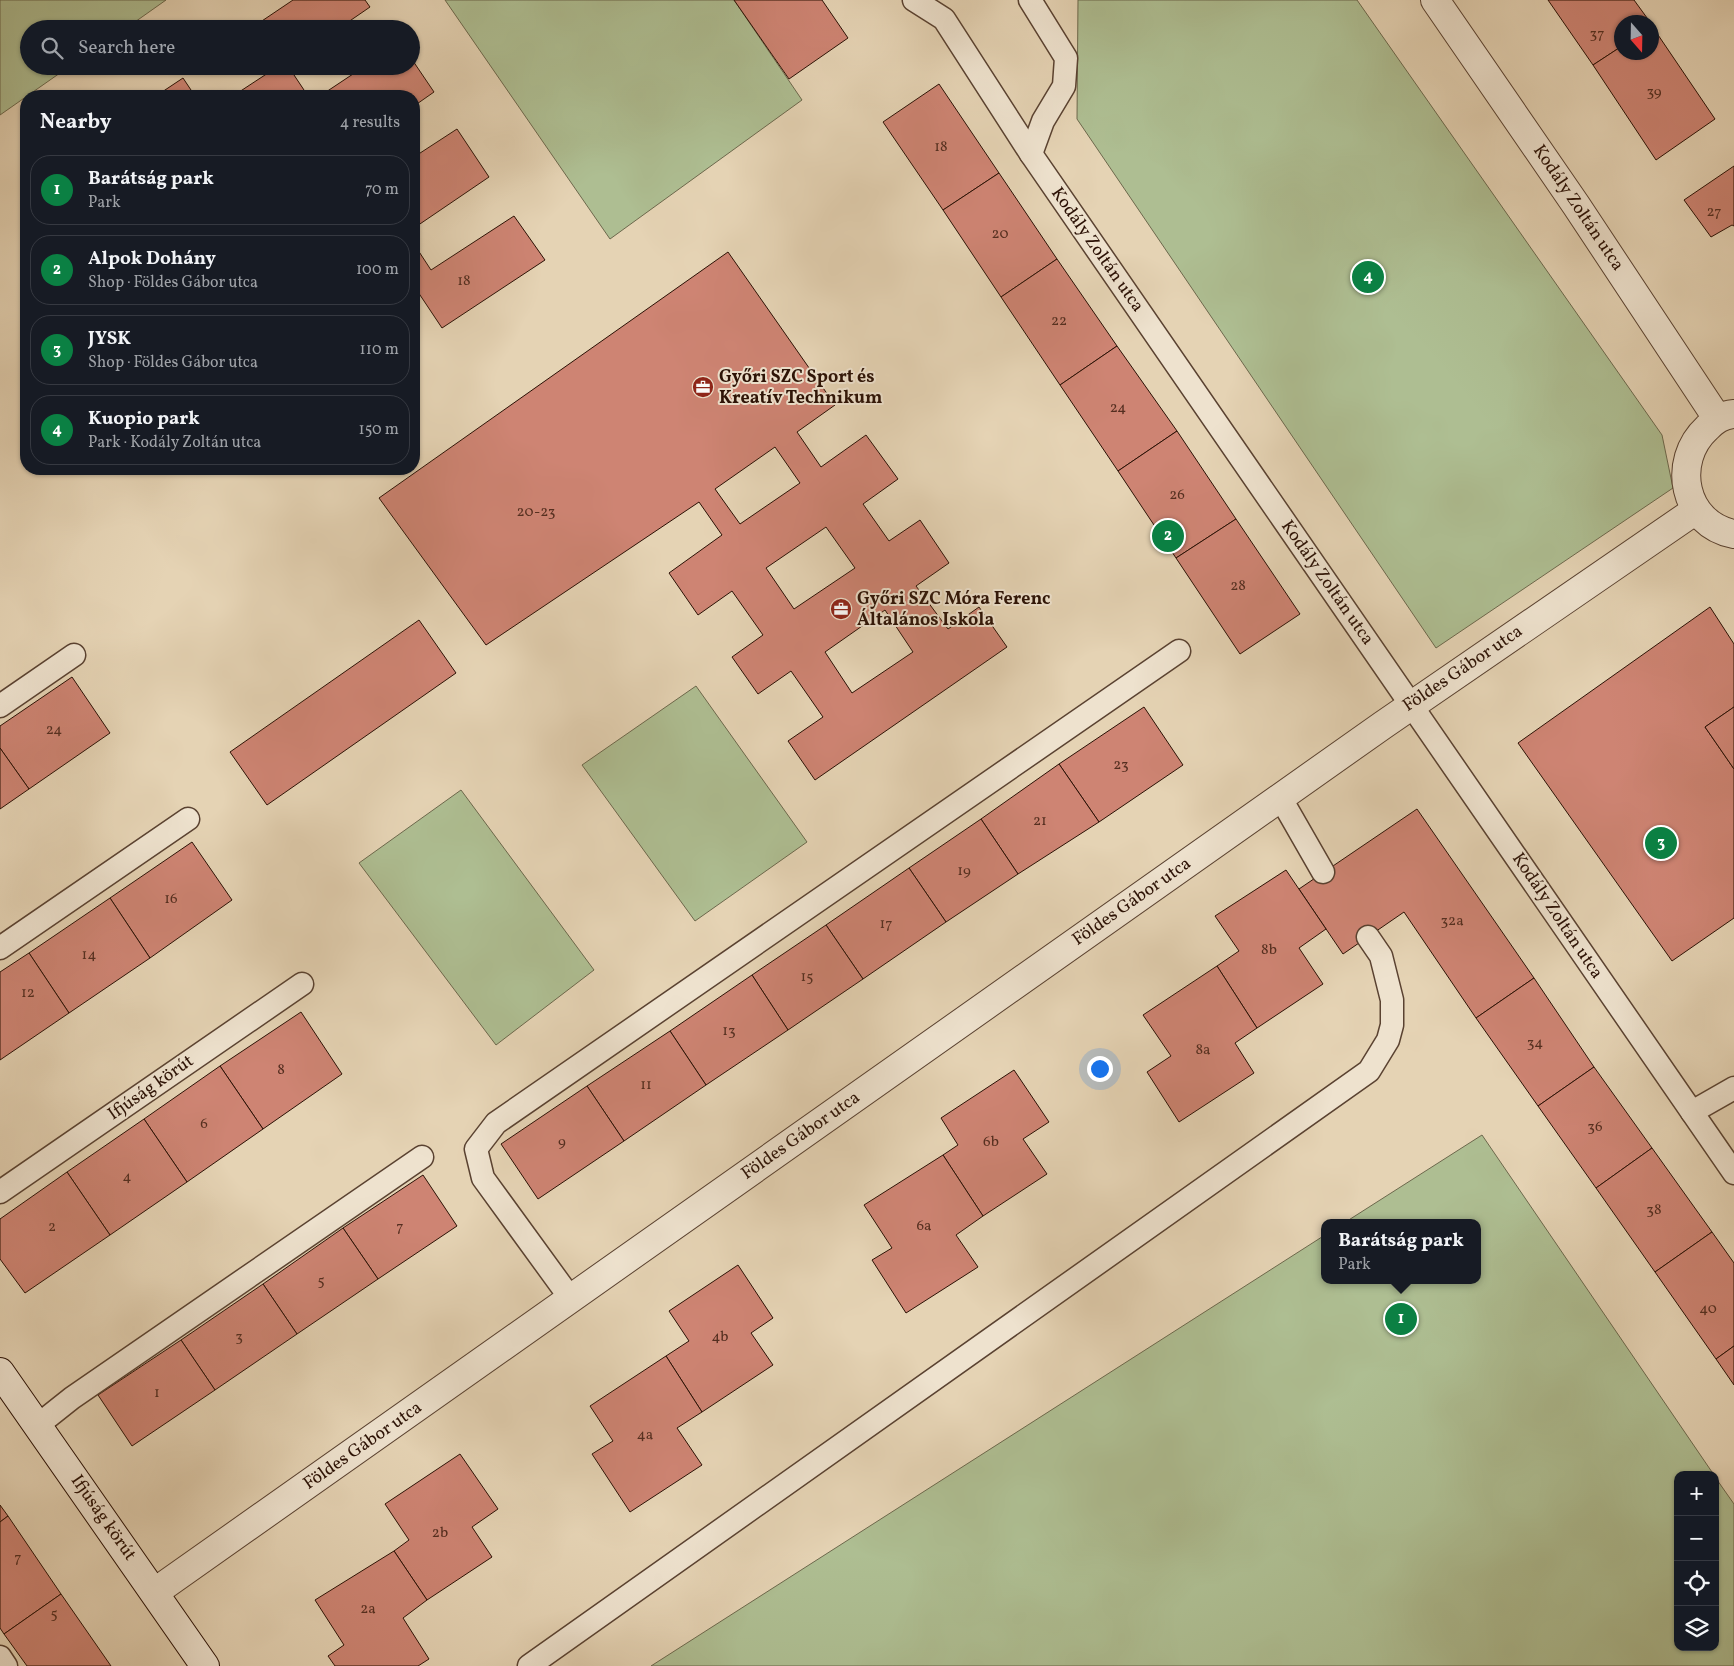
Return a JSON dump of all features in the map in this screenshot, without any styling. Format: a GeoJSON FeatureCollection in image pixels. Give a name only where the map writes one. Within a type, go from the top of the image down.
{"type":"FeatureCollection","features":[{"type":"Feature","properties":{"kind":"street","name":"Kodály Zoltán utca"},"geometry":{"type":"LineString","coordinates":[[1435,0],[1726,416]]}},
{"type":"Feature","properties":{"kind":"street"},"geometry":{"type":"LineString","coordinates":[[1726,416],[1699,435],[1691,448],[1686,465],[1685,479],[1688,494],[1696,510],[1711,525],[1734,534]]}},
{"type":"Feature","properties":{"kind":"street","name":"Földes Gábor utca"},"geometry":{"type":"LineString","coordinates":[[155,1592],[1410,705],[1696,510]]}},
{"type":"Feature","properties":{"kind":"street","name":"Ifjúság körút"},"geometry":{"type":"LineString","coordinates":[[0,1372],[205,1666]]}},
{"type":"Feature","properties":{"kind":"lane","name":"Kodály Zoltán utca"},"geometry":{"type":"LineString","coordinates":[[914,0],[944,19],[1031,154],[1410,705],[1462,776],[1734,1173]]}},
{"type":"Feature","properties":{"kind":"lane"},"geometry":{"type":"LineString","coordinates":[[1030,0],[1066,58],[1064,86],[1043,121],[1031,154]]}},
{"type":"Feature","properties":{"kind":"lane"},"geometry":{"type":"LineString","coordinates":[[570,1299],[483,1178],[476,1149],[496,1123],[1179,651]]}},
{"type":"Feature","properties":{"kind":"lane"},"geometry":{"type":"LineString","coordinates":[[0,706],[74,655]]}},
{"type":"Feature","properties":{"kind":"lane"},"geometry":{"type":"LineString","coordinates":[[1280,797],[1323,872]]}},
{"type":"Feature","properties":{"kind":"lane"},"geometry":{"type":"LineString","coordinates":[[0,948],[188,819]]}},
{"type":"Feature","properties":{"kind":"lane"},"geometry":{"type":"LineString","coordinates":[[529,1666],[1369,1071],[1388,1040],[1392,1025],[1392,1000],[1381,956],[1368,937]]}},
{"type":"Feature","properties":{"kind":"lane","name":"Ifjúság körút"},"geometry":{"type":"LineString","coordinates":[[0,1192],[302,984]]}},
{"type":"Feature","properties":{"kind":"lane"},"geometry":{"type":"LineString","coordinates":[[1692,1112],[1734,1088]]}},
{"type":"Feature","properties":{"kind":"lane"},"geometry":{"type":"LineString","coordinates":[[38,1425],[72,1398],[422,1157]]}},
{"type":"Feature","properties":{"kind":"lane"},"geometry":{"type":"LineString","coordinates":[[0,1657],[6,1666]]}},
{"type":"Feature","properties":{"kind":"green space"},"geometry":{"type":"Polygon","coordinates":[[[0,0],[166,0],[138,20],[20,20],[20,75],[57,75],[36,90],[20,90],[20,101],[0,115],[0,0]]]}},
{"type":"Feature","properties":{"kind":"green space"},"geometry":{"type":"Polygon","coordinates":[[[445,0],[734,0],[802,100],[610,239],[445,0]]]}},
{"type":"Feature","properties":{"kind":"green space"},"geometry":{"type":"Polygon","coordinates":[[[1078,0],[1357,0],[1662,435],[1673,488],[1436,648],[1077,119],[1078,0]]]}},
{"type":"Feature","properties":{"kind":"green space"},"geometry":{"type":"Polygon","coordinates":[[[696,686],[807,842],[695,921],[582,765],[696,686]]]}},
{"type":"Feature","properties":{"kind":"green space"},"geometry":{"type":"Polygon","coordinates":[[[461,790],[594,970],[496,1045],[359,863],[461,790]]]}},
{"type":"Feature","properties":{"kind":"green space"},"geometry":{"type":"Polygon","coordinates":[[[1482,1135],[1711,1471],[1674,1471],[1674,1651],[1719,1651],[1719,1483],[1734,1504],[1734,1666],[651,1666],[1321,1238],[1321,1284],[1481,1284],[1481,1219],[1350,1219],[1482,1135]]]}},
{"type":"Feature","properties":{"kind":"building"},"geometry":{"type":"Polygon","coordinates":[[[293,0],[365,0],[370,7],[351,20],[263,20],[293,0]]]}},
{"type":"Feature","properties":{"kind":"building"},"geometry":{"type":"Polygon","coordinates":[[[734,0],[822,0],[848,38],[789,79],[734,0]]]}},
{"type":"Feature","properties":{"kind":"building"},"geometry":{"type":"Polygon","coordinates":[[[1548,0],[1634,0],[1645,15],[1614,15],[1614,51],[1593,65],[1548,0]]]}},
{"type":"Feature","properties":{"kind":"building"},"geometry":{"type":"Polygon","coordinates":[[[1659,36],[1715,119],[1656,160],[1593,65],[1614,51],[1614,60],[1659,60],[1659,36]]]}},
{"type":"Feature","properties":{"kind":"building"},"geometry":{"type":"Polygon","coordinates":[[[420,71],[434,92],[420,102],[420,90],[329,90],[352,75],[420,75],[420,71]]]}},
{"type":"Feature","properties":{"kind":"building"},"geometry":{"type":"Polygon","coordinates":[[[265,75],[294,75],[304,90],[242,90],[265,75]]]}},
{"type":"Feature","properties":{"kind":"building"},"geometry":{"type":"Polygon","coordinates":[[[183,78],[191,90],[165,90],[183,78]]]}},
{"type":"Feature","properties":{"kind":"building"},"geometry":{"type":"Polygon","coordinates":[[[939,84],[999,173],[943,210],[883,122],[939,84]]]}},
{"type":"Feature","properties":{"kind":"building"},"geometry":{"type":"Polygon","coordinates":[[[457,129],[489,177],[420,224],[420,153],[457,129]]]}},
{"type":"Feature","properties":{"kind":"building"},"geometry":{"type":"Polygon","coordinates":[[[1734,166],[1734,226],[1732,225],[1711,237],[1684,200],[1734,166]]]}},
{"type":"Feature","properties":{"kind":"building"},"geometry":{"type":"Polygon","coordinates":[[[999,173],[1057,259],[1001,297],[943,210],[999,173]]]}},
{"type":"Feature","properties":{"kind":"building"},"geometry":{"type":"Polygon","coordinates":[[[514,216],[545,260],[442,328],[420,295],[420,253],[431,270],[514,216]]]}},
{"type":"Feature","properties":{"kind":"building"},"geometry":{"type":"Polygon","coordinates":[[[728,252],[835,405],[797,432],[821,467],[866,435],[898,479],[863,504],[889,541],[920,520],[949,563],[916,586],[948,629],[979,607],[1007,647],[815,780],[788,741],[823,717],[791,671],[758,694],[732,657],[763,635],[732,591],[698,615],[669,573],[722,535],[699,502],[486,645],[379,498],[412,475],[420,475],[420,469],[728,252]],[[775,447],[715,489],[740,524],[800,483],[775,447]],[[826,527],[766,568],[794,609],[855,568],[826,527]],[[885,610],[825,652],[852,693],[913,652],[885,610]]]}},
{"type":"Feature","properties":{"kind":"building"},"geometry":{"type":"Polygon","coordinates":[[[1057,259],[1117,346],[1060,385],[1001,297],[1057,259]]]}},
{"type":"Feature","properties":{"kind":"building"},"geometry":{"type":"Polygon","coordinates":[[[1117,346],[1177,431],[1118,471],[1060,385],[1117,346]]]}},
{"type":"Feature","properties":{"kind":"building"},"geometry":{"type":"Polygon","coordinates":[[[1177,431],[1236,519],[1176,558],[1118,471],[1177,431]]]}},
{"type":"Feature","properties":{"kind":"building"},"geometry":{"type":"Polygon","coordinates":[[[1236,519],[1300,614],[1240,654],[1176,558],[1236,519]]]}},
{"type":"Feature","properties":{"kind":"building"},"geometry":{"type":"Polygon","coordinates":[[[1710,607],[1734,644],[1734,707],[1705,727],[1734,769],[1734,918],[1672,961],[1518,743],[1710,607]]]}},
{"type":"Feature","properties":{"kind":"building"},"geometry":{"type":"Polygon","coordinates":[[[419,620],[456,673],[267,805],[230,752],[419,620]]]}},
{"type":"Feature","properties":{"kind":"building"},"geometry":{"type":"Polygon","coordinates":[[[72,677],[110,733],[29,789],[0,748],[0,726],[72,677]]]}},
{"type":"Feature","properties":{"kind":"building"},"geometry":{"type":"Polygon","coordinates":[[[1144,707],[1183,765],[1099,822],[1059,764],[1144,707]]]}},
{"type":"Feature","properties":{"kind":"building"},"geometry":{"type":"Polygon","coordinates":[[[1734,707],[1734,769],[1705,727],[1734,707]]]}},
{"type":"Feature","properties":{"kind":"building"},"geometry":{"type":"Polygon","coordinates":[[[0,748],[29,789],[0,809],[0,748]]]}},
{"type":"Feature","properties":{"kind":"building"},"geometry":{"type":"Polygon","coordinates":[[[1059,764],[1099,822],[1018,874],[981,819],[1059,764]]]}},
{"type":"Feature","properties":{"kind":"building"},"geometry":{"type":"Polygon","coordinates":[[[1417,809],[1534,978],[1476,1018],[1404,912],[1343,954],[1299,889],[1417,809]]]}},
{"type":"Feature","properties":{"kind":"building"},"geometry":{"type":"Polygon","coordinates":[[[981,819],[1018,874],[946,922],[909,868],[981,819]]]}},
{"type":"Feature","properties":{"kind":"building"},"geometry":{"type":"Polygon","coordinates":[[[192,842],[232,900],[150,958],[110,898],[192,842]]]}},
{"type":"Feature","properties":{"kind":"building"},"geometry":{"type":"Polygon","coordinates":[[[909,868],[946,922],[863,979],[826,925],[909,868]]]}},
{"type":"Feature","properties":{"kind":"building"},"geometry":{"type":"Polygon","coordinates":[[[1286,870],[1326,929],[1299,948],[1323,984],[1257,1028],[1217,966],[1239,951],[1215,916],[1286,870]]]}},
{"type":"Feature","properties":{"kind":"building"},"geometry":{"type":"Polygon","coordinates":[[[110,898],[150,958],[69,1013],[29,953],[110,898]]]}},
{"type":"Feature","properties":{"kind":"building"},"geometry":{"type":"Polygon","coordinates":[[[826,925],[863,979],[788,1030],[752,975],[826,925]]]}},
{"type":"Feature","properties":{"kind":"building"},"geometry":{"type":"Polygon","coordinates":[[[29,953],[69,1013],[0,1060],[0,972],[29,953]]]}},
{"type":"Feature","properties":{"kind":"building"},"geometry":{"type":"Polygon","coordinates":[[[1217,966],[1257,1028],[1235,1043],[1254,1073],[1179,1122],[1147,1072],[1171,1056],[1143,1015],[1217,966]]]}},
{"type":"Feature","properties":{"kind":"building"},"geometry":{"type":"Polygon","coordinates":[[[752,975],[788,1030],[706,1085],[670,1031],[752,975]]]}},
{"type":"Feature","properties":{"kind":"building"},"geometry":{"type":"Polygon","coordinates":[[[1534,978],[1594,1067],[1538,1106],[1476,1018],[1534,978]]]}},
{"type":"Feature","properties":{"kind":"building"},"geometry":{"type":"Polygon","coordinates":[[[301,1012],[342,1074],[263,1129],[220,1066],[301,1012]]]}},
{"type":"Feature","properties":{"kind":"building"},"geometry":{"type":"Polygon","coordinates":[[[670,1031],[706,1085],[624,1141],[587,1086],[670,1031]]]}},
{"type":"Feature","properties":{"kind":"building"},"geometry":{"type":"Polygon","coordinates":[[[220,1066],[263,1129],[187,1182],[144,1119],[220,1066]]]}},
{"type":"Feature","properties":{"kind":"building"},"geometry":{"type":"Polygon","coordinates":[[[1594,1067],[1652,1148],[1596,1188],[1538,1106],[1594,1067]]]}},
{"type":"Feature","properties":{"kind":"building"},"geometry":{"type":"Polygon","coordinates":[[[1014,1070],[1049,1122],[1023,1139],[1047,1174],[983,1216],[943,1155],[958,1145],[941,1118],[1014,1070]]]}},
{"type":"Feature","properties":{"kind":"building"},"geometry":{"type":"Polygon","coordinates":[[[587,1086],[624,1141],[538,1199],[501,1144],[587,1086]]]}},
{"type":"Feature","properties":{"kind":"building"},"geometry":{"type":"Polygon","coordinates":[[[144,1119],[187,1182],[110,1235],[67,1172],[144,1119]]]}},
{"type":"Feature","properties":{"kind":"building"},"geometry":{"type":"Polygon","coordinates":[[[1652,1148],[1712,1232],[1655,1272],[1596,1188],[1652,1148]]]}},
{"type":"Feature","properties":{"kind":"building"},"geometry":{"type":"Polygon","coordinates":[[[943,1155],[983,1216],[956,1235],[978,1267],[906,1313],[872,1260],[892,1248],[864,1205],[943,1155]]]}},
{"type":"Feature","properties":{"kind":"building"},"geometry":{"type":"Polygon","coordinates":[[[67,1172],[110,1235],[25,1293],[0,1259],[0,1219],[67,1172]]]}},
{"type":"Feature","properties":{"kind":"building"},"geometry":{"type":"Polygon","coordinates":[[[423,1175],[457,1226],[378,1279],[343,1228],[423,1175]]]}},
{"type":"Feature","properties":{"kind":"building"},"geometry":{"type":"Polygon","coordinates":[[[343,1228],[378,1279],[297,1334],[263,1284],[343,1228]]]}},
{"type":"Feature","properties":{"kind":"building"},"geometry":{"type":"Polygon","coordinates":[[[1712,1232],[1734,1263],[1734,1346],[1716,1359],[1655,1272],[1712,1232]]]}},
{"type":"Feature","properties":{"kind":"building"},"geometry":{"type":"Polygon","coordinates":[[[738,1265],[773,1318],[751,1333],[773,1365],[702,1412],[666,1356],[689,1341],[669,1311],[738,1265]]]}},
{"type":"Feature","properties":{"kind":"building"},"geometry":{"type":"Polygon","coordinates":[[[263,1284],[297,1334],[215,1390],[181,1340],[263,1284]]]}},
{"type":"Feature","properties":{"kind":"building"},"geometry":{"type":"Polygon","coordinates":[[[181,1340],[215,1390],[132,1446],[98,1395],[181,1340]]]}},
{"type":"Feature","properties":{"kind":"building"},"geometry":{"type":"Polygon","coordinates":[[[1734,1346],[1734,1385],[1716,1359],[1734,1346]]]}},
{"type":"Feature","properties":{"kind":"building"},"geometry":{"type":"Polygon","coordinates":[[[666,1356],[702,1412],[677,1428],[702,1465],[630,1512],[592,1454],[613,1441],[590,1406],[666,1356]]]}},
{"type":"Feature","properties":{"kind":"building"},"geometry":{"type":"Polygon","coordinates":[[[460,1454],[498,1509],[472,1527],[492,1557],[427,1600],[394,1551],[409,1540],[385,1504],[460,1454]]]}},
{"type":"Feature","properties":{"kind":"building"},"geometry":{"type":"Polygon","coordinates":[[[0,1505],[8,1516],[0,1522],[0,1505]]]}},
{"type":"Feature","properties":{"kind":"building"},"geometry":{"type":"Polygon","coordinates":[[[8,1516],[61,1594],[4,1634],[0,1628],[0,1522],[8,1516]]]}},
{"type":"Feature","properties":{"kind":"building"},"geometry":{"type":"Polygon","coordinates":[[[394,1551],[427,1600],[403,1618],[429,1659],[418,1666],[335,1666],[328,1656],[344,1645],[315,1600],[394,1551]]]}},
{"type":"Feature","properties":{"kind":"building"},"geometry":{"type":"Polygon","coordinates":[[[61,1594],[111,1666],[27,1666],[4,1634],[61,1594]]]}},
{"type":"Feature","properties":{"kind":"place","name":"Kuopio park"},"geometry":{"type":"Point","coordinates":[1368,277]}},
{"type":"Feature","properties":{"kind":"place","name":"Győri SZC Sport és Kreatív Technikum"},"geometry":{"type":"Point","coordinates":[703,387]}},
{"type":"Feature","properties":{"kind":"place","name":"Alpok Dohány"},"geometry":{"type":"Point","coordinates":[1168,536]}},
{"type":"Feature","properties":{"kind":"place","name":"Győri SZC Móra Ferenc Általános Iskola"},"geometry":{"type":"Point","coordinates":[841,609]}},
{"type":"Feature","properties":{"kind":"place","name":"JYSK"},"geometry":{"type":"Point","coordinates":[1661,843]}},
{"type":"Feature","properties":{"kind":"place","name":"Barátság park"},"geometry":{"type":"Point","coordinates":[1401,1319]}}]}
